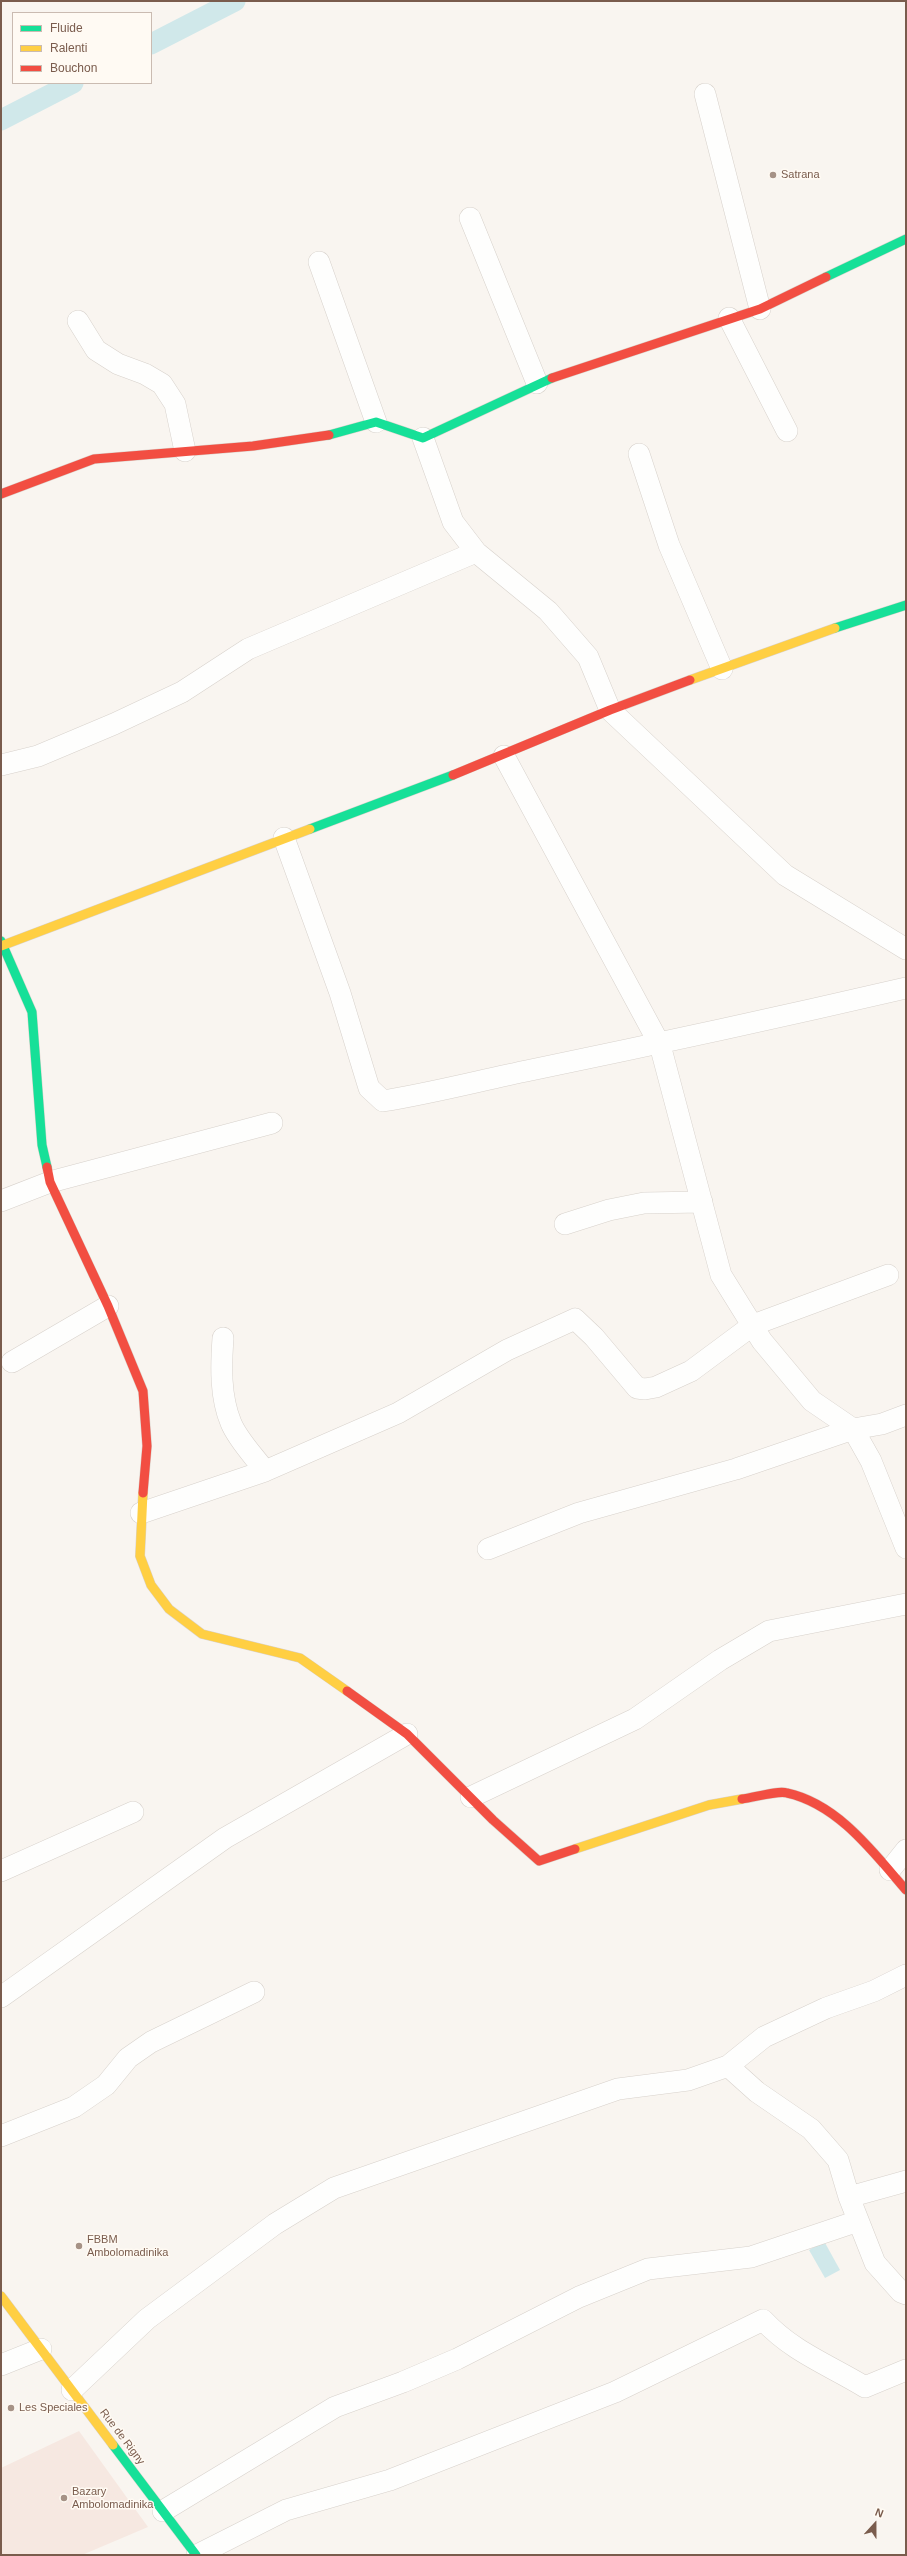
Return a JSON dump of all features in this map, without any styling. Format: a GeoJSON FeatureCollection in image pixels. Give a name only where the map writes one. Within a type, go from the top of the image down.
{"type":"FeatureCollection","features":[{"type":"Feature","properties":{"kind":"street"},"geometry":{"type":"LineString","coordinates":[[705,94],[727,175],[735,216],[760,309]]}},
{"type":"Feature","properties":{"kind":"street"},"geometry":{"type":"LineString","coordinates":[[470,218],[537,383]]}},
{"type":"Feature","properties":{"kind":"street"},"geometry":{"type":"LineString","coordinates":[[1,494],[94,459],[253,446],[318,438],[376,422],[423,438],[537,383],[729,318],[760,309],[906,239]]}},
{"type":"Feature","properties":{"kind":"street"},"geometry":{"type":"LineString","coordinates":[[319,262],[376,422]]}},
{"type":"Feature","properties":{"kind":"street"},"geometry":{"type":"LineString","coordinates":[[729,318],[787,431]]}},
{"type":"Feature","properties":{"kind":"street"},"geometry":{"type":"LineString","coordinates":[[78,321],[96,350],[118,364],[145,374],[162,384],[175,404],[184,451]]}},
{"type":"Feature","properties":{"kind":"street"},"geometry":{"type":"LineString","coordinates":[[423,438],[452,522],[476,552],[548,611],[588,657],[610,710],[785,875],[903,944]]}},
{"type":"Feature","properties":{"kind":"street"},"geometry":{"type":"LineString","coordinates":[[639,454],[669,545],[722,669]]}},
{"type":"Feature","properties":{"kind":"street"},"geometry":{"type":"LineString","coordinates":[[1,765],[38,756],[114,724],[182,692],[248,649],[476,552]]}},
{"type":"Feature","properties":{"kind":"street"},"geometry":{"type":"LineString","coordinates":[[906,605],[610,710],[504,756],[1,944],[32,1012],[42,1144],[50,1182],[108,1306],[143,1391],[147,1446],[141,1513],[140,1556],[151,1586],[169,1609],[202,1634],[300,1658],[407,1734],[472,1797],[493,1820],[540,1861],[709,1805],[786,1792],[825,1807],[890,1870],[906,1890]]}},
{"type":"Feature","properties":{"kind":"street"},"geometry":{"type":"LineString","coordinates":[[504,756],[660,1045],[721,1275],[754,1325],[762,1341],[812,1401],[853,1429],[871,1461],[906,1548]]}},
{"type":"Feature","properties":{"kind":"street"},"geometry":{"type":"LineString","coordinates":[[284,838],[340,993],[370,1088],[383,1101],[421,1095],[530,1070],[660,1045],[906,988]]}},
{"type":"Feature","properties":{"kind":"street"},"geometry":{"type":"LineString","coordinates":[[1,1201],[50,1182],[272,1123]]}},
{"type":"Feature","properties":{"kind":"street"},"geometry":{"type":"LineString","coordinates":[[565,1224],[608,1210],[644,1202],[702,1202]]}},
{"type":"Feature","properties":{"kind":"street"},"geometry":{"type":"LineString","coordinates":[[141,1513],[265,1471],[398,1413],[507,1350],[576,1319],[594,1337],[637,1388],[645,1389],[691,1371],[754,1325],[888,1275]]}},
{"type":"Feature","properties":{"kind":"street"},"geometry":{"type":"LineString","coordinates":[[12,1362],[108,1306]]}},
{"type":"Feature","properties":{"kind":"street"},"geometry":{"type":"LineString","coordinates":[[223,1338],[221,1366],[224,1401],[231,1424],[265,1471]]}},
{"type":"Feature","properties":{"kind":"street"},"geometry":{"type":"LineString","coordinates":[[488,1549],[579,1513],[736,1470],[853,1429],[882,1424],[906,1415]]}},
{"type":"Feature","properties":{"kind":"street"},"geometry":{"type":"LineString","coordinates":[[472,1797],[636,1719],[720,1660],[769,1631],[906,1604]]}},
{"type":"Feature","properties":{"kind":"street"},"geometry":{"type":"LineString","coordinates":[[1,1997],[225,1838],[407,1734]]}},
{"type":"Feature","properties":{"kind":"street"},"geometry":{"type":"LineString","coordinates":[[1,1871],[133,1812]]}},
{"type":"Feature","properties":{"kind":"street"},"geometry":{"type":"LineString","coordinates":[[890,1870],[906,1850]]}},
{"type":"Feature","properties":{"kind":"street"},"geometry":{"type":"LineString","coordinates":[[72,2390],[147,2319],[275,2224],[334,2188],[611,2091],[688,2080],[728,2066],[764,2037],[826,2008],[874,1991],[906,1974]]}},
{"type":"Feature","properties":{"kind":"street"},"geometry":{"type":"LineString","coordinates":[[1,2136],[74,2107],[106,2085],[128,2058],[151,2042],[254,1992]]}},
{"type":"Feature","properties":{"kind":"street"},"geometry":{"type":"LineString","coordinates":[[728,2066],[757,2092],[811,2129],[838,2160],[849,2197],[876,2263],[901,2292],[906,2294]]}},
{"type":"Feature","properties":{"kind":"street"},"geometry":{"type":"LineString","coordinates":[[849,2197],[906,2181]]}},
{"type":"Feature","properties":{"kind":"street"},"geometry":{"type":"LineString","coordinates":[[163,2511],[335,2407],[403,2382],[457,2359],[579,2297],[648,2269],[751,2257],[858,2221]]}},
{"type":"Feature","properties":{"kind":"street","name":"Rue de Rigny"},"geometry":{"type":"LineString","coordinates":[[1,2296],[196,2555]]}},
{"type":"Feature","properties":{"kind":"street"},"geometry":{"type":"LineString","coordinates":[[196,2555],[286,2510],[390,2480],[615,2392],[763,2320],[780,2338],[805,2355],[830,2366],[865,2387],[906,2370]]}},
{"type":"Feature","properties":{"kind":"street"},"geometry":{"type":"LineString","coordinates":[[1,2365],[41,2349]]}},
{"type":"Feature","properties":{"kind":"shaded area","name":"Bazary Ambolomadinika"},"geometry":{"type":"Polygon","coordinates":[[[79,2431],[148,2527],[82,2555],[1,2555],[1,2468],[79,2431]]]}},
{"type":"Feature","properties":{"kind":"water"},"geometry":{"type":"Polygon","coordinates":[[[824,2241],[840,2270],[825,2278],[809,2250],[824,2241]]]}},
{"type":"Feature","properties":{"kind":"waterway"},"geometry":{"type":"LineString","coordinates":[[152,43],[235,1]]}},
{"type":"Feature","properties":{"kind":"waterway"},"geometry":{"type":"LineString","coordinates":[[1,120],[71,84]]}},
{"type":"Feature","properties":{"kind":"traffic: fast"},"geometry":{"type":"LineString","coordinates":[[826,277],[906,239]]}},
{"type":"Feature","properties":{"kind":"traffic: fast"},"geometry":{"type":"LineString","coordinates":[[329,435],[376,422],[423,438],[552,378]]}},
{"type":"Feature","properties":{"kind":"traffic: fast"},"geometry":{"type":"LineString","coordinates":[[835,628],[906,605]]}},
{"type":"Feature","properties":{"kind":"traffic: fast"},"geometry":{"type":"LineString","coordinates":[[310,829],[453,775]]}},
{"type":"Feature","properties":{"kind":"traffic: fast"},"geometry":{"type":"LineString","coordinates":[[1,941],[32,1012],[42,1145],[47,1167]]}},
{"type":"Feature","properties":{"kind":"traffic: fast"},"geometry":{"type":"LineString","coordinates":[[113,2445],[196,2555]]}},
{"type":"Feature","properties":{"kind":"traffic: slow"},"geometry":{"type":"LineString","coordinates":[[690,680],[835,628]]}},
{"type":"Feature","properties":{"kind":"traffic: slow"},"geometry":{"type":"LineString","coordinates":[[1,946],[310,829]]}},
{"type":"Feature","properties":{"kind":"traffic: slow"},"geometry":{"type":"LineString","coordinates":[[143,1493],[140,1556],[151,1585],[169,1609],[202,1634],[300,1658],[347,1691]]}},
{"type":"Feature","properties":{"kind":"traffic: slow"},"geometry":{"type":"LineString","coordinates":[[575,1849],[709,1805],[742,1799]]}},
{"type":"Feature","properties":{"kind":"traffic: slow"},"geometry":{"type":"LineString","coordinates":[[1,2296],[113,2445]]}},
{"type":"Feature","properties":{"kind":"traffic: jam"},"geometry":{"type":"LineString","coordinates":[[552,378],[760,309],[826,277]]}},
{"type":"Feature","properties":{"kind":"traffic: jam"},"geometry":{"type":"LineString","coordinates":[[1,494],[94,459],[253,446],[329,435]]}},
{"type":"Feature","properties":{"kind":"traffic: jam"},"geometry":{"type":"LineString","coordinates":[[453,775],[610,710],[690,680]]}},
{"type":"Feature","properties":{"kind":"traffic: jam"},"geometry":{"type":"LineString","coordinates":[[47,1167],[50,1182],[108,1306],[143,1391],[147,1446],[143,1493]]}},
{"type":"Feature","properties":{"kind":"traffic: jam"},"geometry":{"type":"LineString","coordinates":[[347,1691],[407,1734],[493,1820],[539,1861],[575,1849]]}},
{"type":"Feature","properties":{"kind":"traffic: jam"},"geometry":{"type":"LineString","coordinates":[[742,1799],[783,1792],[805,1799],[823,1808],[854,1832],[906,1890]]}},
{"type":"Feature","properties":{"kind":"place","name":"Satrana"},"geometry":{"type":"Point","coordinates":[773,175]}},
{"type":"Feature","properties":{"kind":"place","name":"FBBM Ambolomadinika"},"geometry":{"type":"Point","coordinates":[79,2246]}},
{"type":"Feature","properties":{"kind":"place","name":"Les Speciales"},"geometry":{"type":"Point","coordinates":[11,2408]}},
{"type":"Feature","properties":{"kind":"place","name":"Bazary Ambolomadinika"},"geometry":{"type":"Point","coordinates":[64,2498]}}]}
